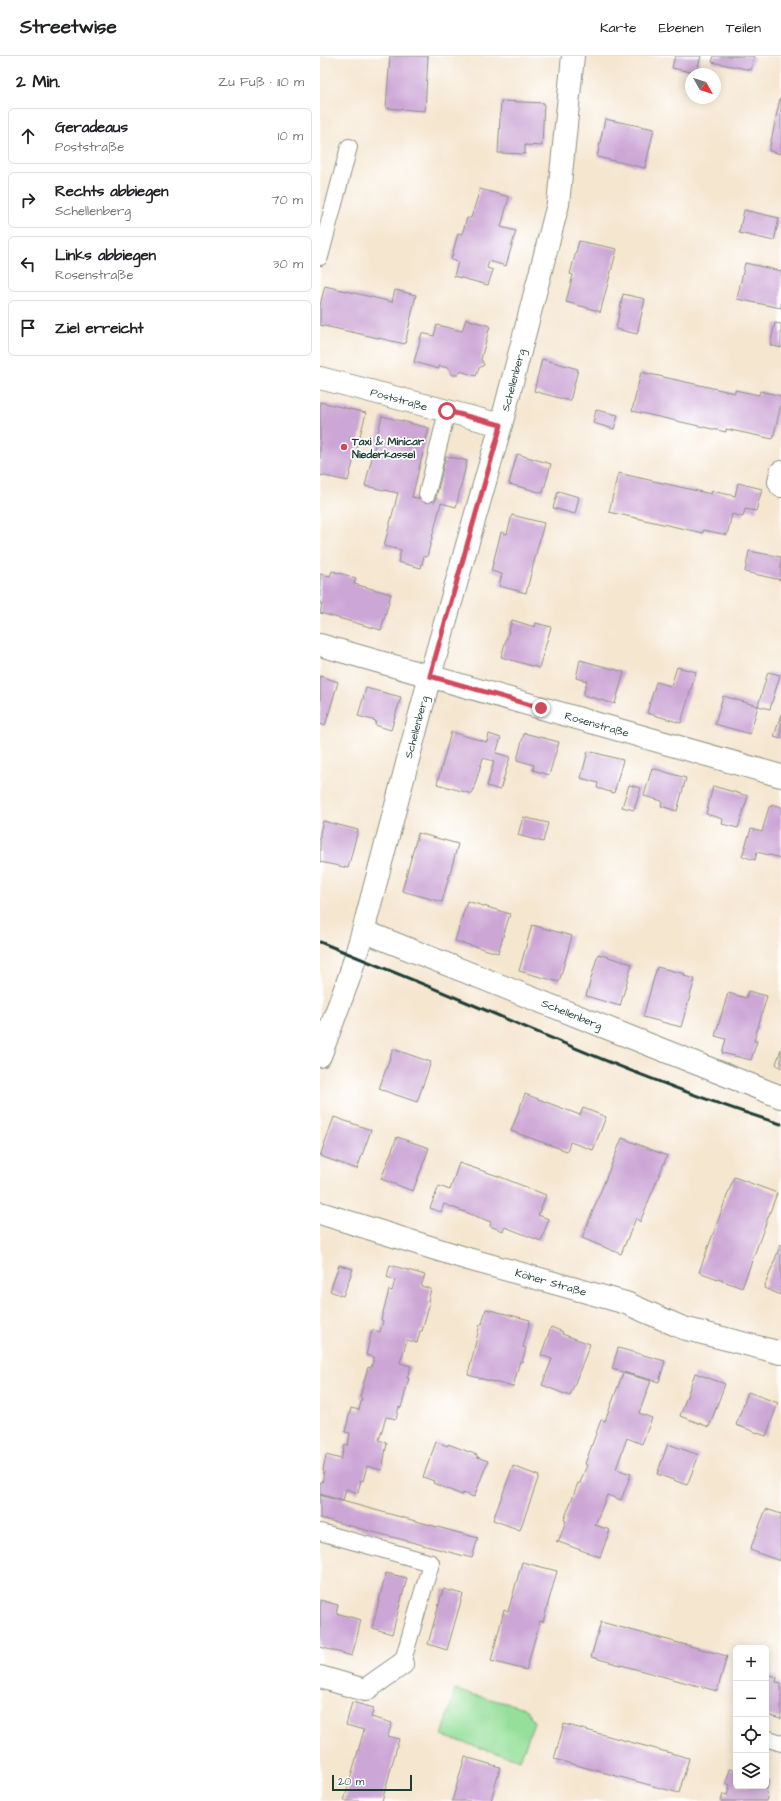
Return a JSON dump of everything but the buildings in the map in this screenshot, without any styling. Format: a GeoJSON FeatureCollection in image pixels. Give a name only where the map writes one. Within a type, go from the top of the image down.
{"type":"FeatureCollection","features":[{"type":"Feature","properties":{"kind":"street","name":"Schellenberg"},"geometry":{"type":"LineString","coordinates":[[320,1056],[349,978],[363,930],[430,676],[501,425],[558,204],[573,56]]}},
{"type":"Feature","properties":{"kind":"street","name":"Poststraße"},"geometry":{"type":"LineString","coordinates":[[320,378],[501,425]]}},
{"type":"Feature","properties":{"kind":"street"},"geometry":{"type":"LineString","coordinates":[[781,472],[779,482],[781,486]]}},
{"type":"Feature","properties":{"kind":"street","name":"Rosenstraße"},"geometry":{"type":"LineString","coordinates":[[320,645],[781,776]]}},
{"type":"Feature","properties":{"kind":"street","name":"Schellenberg"},"geometry":{"type":"LineString","coordinates":[[363,930],[781,1096]]}},
{"type":"Feature","properties":{"kind":"street","name":"Kölner Straße"},"geometry":{"type":"LineString","coordinates":[[320,1213],[468,1259],[626,1303],[683,1328],[781,1353]]}},
{"type":"Feature","properties":{"kind":"street"},"geometry":{"type":"LineString","coordinates":[[320,1677],[365,1690],[402,1664]]}},
{"type":"Feature","properties":{"kind":"lane"},"geometry":{"type":"LineString","coordinates":[[320,257],[326,209],[349,147]]}},
{"type":"Feature","properties":{"kind":"lane"},"geometry":{"type":"LineString","coordinates":[[427,494],[447,411]]}},
{"type":"Feature","properties":{"kind":"lane"},"geometry":{"type":"LineString","coordinates":[[320,1532],[431,1563],[402,1664]]}},
{"type":"Feature","properties":{"kind":"lane"},"geometry":{"type":"LineString","coordinates":[[769,1739],[781,1743]]}},
{"type":"Feature","properties":{"kind":"green space"},"geometry":{"type":"Polygon","coordinates":[[[455,1690],[525,1708],[534,1722],[520,1760],[442,1736],[455,1690]]]}},
{"type":"Feature","properties":{"kind":"railway"},"geometry":{"type":"LineString","coordinates":[[320,942],[624,1068],[702,1098],[781,1124]]}},
{"type":"Feature","properties":{"kind":"place","name":"Taxi & Minicar Niederkassel"},"geometry":{"type":"Point","coordinates":[344,447]}},
{"type":"Feature","properties":{"kind":"route"},"geometry":{"type":"LineString","coordinates":[[447,411],[501,425],[430,676],[541,708]]}}]}
